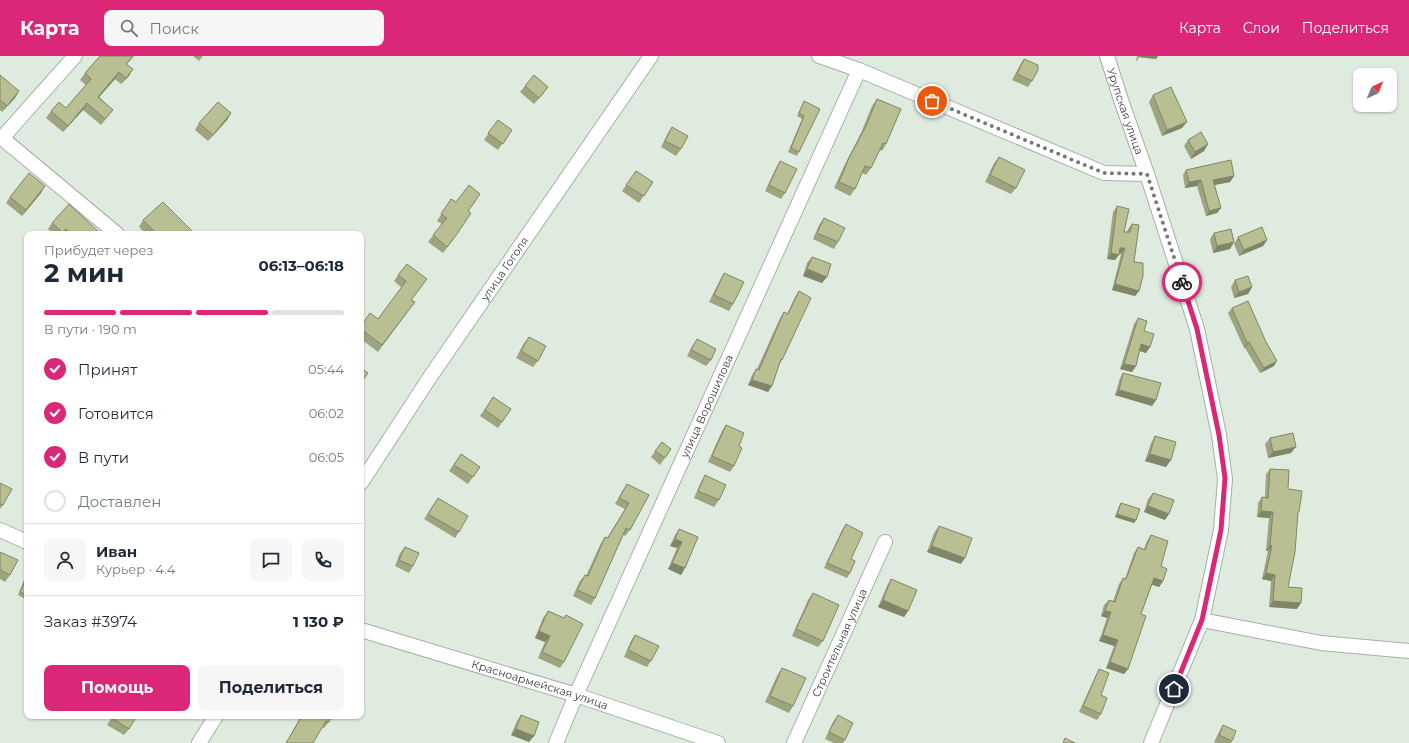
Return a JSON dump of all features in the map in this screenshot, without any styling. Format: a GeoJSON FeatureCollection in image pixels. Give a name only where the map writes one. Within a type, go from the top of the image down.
{"type":"FeatureCollection","features":[{"type":"Feature","properties":{"kind":"street"},"geometry":{"type":"LineString","coordinates":[[75,56],[2,138],[113,231]]}},
{"type":"Feature","properties":{"kind":"street","name":"улица Гоголя"},"geometry":{"type":"LineString","coordinates":[[364,478],[430,377],[650,56]]}},
{"type":"Feature","properties":{"kind":"street"},"geometry":{"type":"LineString","coordinates":[[819,56],[859,70],[1104,173],[1147,174]]}},
{"type":"Feature","properties":{"kind":"street","name":"Урупская улица"},"geometry":{"type":"LineString","coordinates":[[1107,56],[1197,329],[1219,435],[1225,478],[1221,530],[1202,620],[1152,743]]}},
{"type":"Feature","properties":{"kind":"street","name":"улица Ворошилова"},"geometry":{"type":"LineString","coordinates":[[556,743],[576,695],[859,70]]}},
{"type":"Feature","properties":{"kind":"street"},"geometry":{"type":"LineString","coordinates":[[0,530],[24,541]]}},
{"type":"Feature","properties":{"kind":"street","name":"Строительная улица"},"geometry":{"type":"LineString","coordinates":[[794,743],[886,542]]}},
{"type":"Feature","properties":{"kind":"street"},"geometry":{"type":"LineString","coordinates":[[1202,620],[1321,643],[1409,651]]}},
{"type":"Feature","properties":{"kind":"street","name":"Красноармейская улица"},"geometry":{"type":"LineString","coordinates":[[364,631],[576,695],[718,743]]}},
{"type":"Feature","properties":{"kind":"street"},"geometry":{"type":"LineString","coordinates":[[199,743],[214,719]]}},
{"type":"Feature","properties":{"kind":"building"},"geometry":{"type":"Polygon","coordinates":[[[100,56],[133,56],[126,64],[133,69],[126,78],[119,72],[98,97],[113,110],[105,119],[87,103],[68,126],[51,111],[59,102],[66,108],[91,79],[85,73],[100,56]]]}},
{"type":"Feature","properties":{"kind":"building"},"geometry":{"type":"Polygon","coordinates":[[[1024,59],[1038,65],[1038,70],[1032,81],[1017,74],[1024,59]]]}},
{"type":"Feature","properties":{"kind":"building"},"geometry":{"type":"Polygon","coordinates":[[[0,75],[19,91],[7,106],[0,100],[0,75]]]}},
{"type":"Feature","properties":{"kind":"building"},"geometry":{"type":"Polygon","coordinates":[[[534,75],[548,87],[539,98],[525,86],[534,75]]]}},
{"type":"Feature","properties":{"kind":"building"},"geometry":{"type":"Polygon","coordinates":[[[1171,87],[1187,122],[1167,130],[1153,95],[1171,87]]]}},
{"type":"Feature","properties":{"kind":"building"},"geometry":{"type":"Polygon","coordinates":[[[877,99],[901,109],[886,144],[883,143],[871,168],[865,166],[855,189],[839,182],[849,158],[866,126],[877,99]]]}},
{"type":"Feature","properties":{"kind":"building"},"geometry":{"type":"Polygon","coordinates":[[[804,101],[820,109],[799,152],[791,148],[804,116],[799,113],[804,101]]]}},
{"type":"Feature","properties":{"kind":"building"},"geometry":{"type":"Polygon","coordinates":[[[218,102],[231,113],[213,135],[199,123],[218,102]]]}},
{"type":"Feature","properties":{"kind":"building"},"geometry":{"type":"Polygon","coordinates":[[[498,120],[512,130],[503,144],[488,133],[498,120]]]}},
{"type":"Feature","properties":{"kind":"building"},"geometry":{"type":"Polygon","coordinates":[[[672,127],[688,136],[681,149],[665,141],[672,127]]]}},
{"type":"Feature","properties":{"kind":"building"},"geometry":{"type":"Polygon","coordinates":[[[1201,132],[1208,144],[1195,152],[1188,140],[1201,132]]]}},
{"type":"Feature","properties":{"kind":"building"},"geometry":{"type":"Polygon","coordinates":[[[999,157],[1025,170],[1016,188],[990,175],[999,157]]]}},
{"type":"Feature","properties":{"kind":"building"},"geometry":{"type":"Polygon","coordinates":[[[1231,160],[1234,176],[1213,180],[1221,208],[1209,211],[1201,180],[1189,182],[1186,170],[1231,160]]]}},
{"type":"Feature","properties":{"kind":"building"},"geometry":{"type":"Polygon","coordinates":[[[780,161],[797,169],[785,193],[769,185],[780,161]]]}},
{"type":"Feature","properties":{"kind":"building"},"geometry":{"type":"Polygon","coordinates":[[[636,171],[653,182],[644,196],[626,185],[636,171]]]}},
{"type":"Feature","properties":{"kind":"building"},"geometry":{"type":"Polygon","coordinates":[[[29,173],[45,186],[26,210],[10,197],[29,173]]]}},
{"type":"Feature","properties":{"kind":"building"},"geometry":{"type":"Polygon","coordinates":[[[469,185],[480,194],[468,211],[471,213],[447,247],[433,235],[447,218],[441,214],[451,199],[456,202],[469,185]]]}},
{"type":"Feature","properties":{"kind":"building"},"geometry":{"type":"Polygon","coordinates":[[[163,202],[192,231],[154,231],[143,220],[163,202]]]}},
{"type":"Feature","properties":{"kind":"building"},"geometry":{"type":"Polygon","coordinates":[[[69,204],[98,231],[68,231],[66,229],[64,231],[61,231],[52,223],[69,204]]]}},
{"type":"Feature","properties":{"kind":"building"},"geometry":{"type":"Polygon","coordinates":[[[1117,206],[1129,209],[1124,232],[1130,232],[1132,224],[1139,225],[1134,262],[1143,263],[1143,276],[1139,291],[1115,284],[1125,248],[1120,248],[1119,255],[1111,253],[1117,206]]]}},
{"type":"Feature","properties":{"kind":"building"},"geometry":{"type":"Polygon","coordinates":[[[824,218],[845,228],[838,242],[817,233],[824,218]]]}},
{"type":"Feature","properties":{"kind":"building"},"geometry":{"type":"Polygon","coordinates":[[[1262,227],[1267,240],[1244,250],[1238,237],[1262,227]]]}},
{"type":"Feature","properties":{"kind":"building"},"geometry":{"type":"Polygon","coordinates":[[[1231,229],[1234,242],[1217,246],[1214,233],[1231,229]]]}},
{"type":"Feature","properties":{"kind":"building"},"geometry":{"type":"Polygon","coordinates":[[[812,257],[831,264],[827,277],[807,269],[812,257]]]}},
{"type":"Feature","properties":{"kind":"building"},"geometry":{"type":"Polygon","coordinates":[[[407,264],[427,279],[411,300],[415,302],[382,345],[364,331],[364,322],[370,313],[378,319],[406,281],[398,275],[407,264]]]}},
{"type":"Feature","properties":{"kind":"building"},"geometry":{"type":"Polygon","coordinates":[[[724,273],[744,282],[733,304],[714,295],[724,273]]]}},
{"type":"Feature","properties":{"kind":"building"},"geometry":{"type":"Polygon","coordinates":[[[1248,276],[1252,287],[1239,292],[1235,280],[1248,276]]]}},
{"type":"Feature","properties":{"kind":"building"},"geometry":{"type":"Polygon","coordinates":[[[799,291],[811,298],[782,360],[781,359],[772,386],[752,380],[756,369],[759,370],[784,312],[788,314],[799,291]]]}},
{"type":"Feature","properties":{"kind":"building"},"geometry":{"type":"Polygon","coordinates":[[[1248,301],[1266,342],[1277,361],[1264,368],[1249,342],[1247,343],[1232,308],[1248,301]]]}},
{"type":"Feature","properties":{"kind":"building"},"geometry":{"type":"Polygon","coordinates":[[[1138,318],[1147,321],[1144,331],[1154,334],[1150,347],[1141,344],[1136,366],[1124,364],[1138,318]]]}},
{"type":"Feature","properties":{"kind":"building"},"geometry":{"type":"Polygon","coordinates":[[[529,337],[546,346],[538,361],[521,351],[529,337]]]}},
{"type":"Feature","properties":{"kind":"building"},"geometry":{"type":"Polygon","coordinates":[[[697,339],[716,349],[711,360],[691,350],[697,339]]]}},
{"type":"Feature","properties":{"kind":"building"},"geometry":{"type":"Polygon","coordinates":[[[364,370],[368,373],[364,379],[364,370]]]}},
{"type":"Feature","properties":{"kind":"building"},"geometry":{"type":"Polygon","coordinates":[[[1123,373],[1161,383],[1156,400],[1119,390],[1123,373]]]}},
{"type":"Feature","properties":{"kind":"building"},"geometry":{"type":"Polygon","coordinates":[[[493,397],[511,409],[502,422],[485,410],[493,397]]]}},
{"type":"Feature","properties":{"kind":"building"},"geometry":{"type":"Polygon","coordinates":[[[726,425],[744,433],[739,446],[742,448],[734,466],[712,456],[726,425]]]}},
{"type":"Feature","properties":{"kind":"building"},"geometry":{"type":"Polygon","coordinates":[[[1293,433],[1296,447],[1273,452],[1270,438],[1293,433]]]}},
{"type":"Feature","properties":{"kind":"building"},"geometry":{"type":"Polygon","coordinates":[[[1155,436],[1176,442],[1171,460],[1150,454],[1155,436]]]}},
{"type":"Feature","properties":{"kind":"building"},"geometry":{"type":"Polygon","coordinates":[[[662,442],[671,449],[665,458],[655,451],[662,442]]]}},
{"type":"Feature","properties":{"kind":"building"},"geometry":{"type":"Polygon","coordinates":[[[461,454],[480,467],[473,477],[454,465],[461,454]]]}},
{"type":"Feature","properties":{"kind":"building"},"geometry":{"type":"Polygon","coordinates":[[[1270,469],[1289,470],[1288,489],[1302,491],[1298,512],[1295,552],[1288,587],[1302,588],[1301,603],[1273,601],[1275,575],[1266,573],[1272,546],[1270,545],[1273,512],[1261,511],[1262,497],[1268,498],[1270,469]]]}},
{"type":"Feature","properties":{"kind":"building"},"geometry":{"type":"Polygon","coordinates":[[[705,475],[726,485],[719,500],[698,491],[705,475]]]}},
{"type":"Feature","properties":{"kind":"building"},"geometry":{"type":"Polygon","coordinates":[[[0,483],[12,489],[3,505],[0,504],[0,483]]]}},
{"type":"Feature","properties":{"kind":"building"},"geometry":{"type":"Polygon","coordinates":[[[627,484],[649,495],[630,530],[626,528],[595,598],[577,590],[585,575],[588,576],[605,537],[608,538],[629,503],[619,498],[627,484]]]}},
{"type":"Feature","properties":{"kind":"building"},"geometry":{"type":"Polygon","coordinates":[[[1153,493],[1174,500],[1169,514],[1148,506],[1153,493]]]}},
{"type":"Feature","properties":{"kind":"building"},"geometry":{"type":"Polygon","coordinates":[[[438,498],[468,516],[459,532],[428,514],[438,498]]]}},
{"type":"Feature","properties":{"kind":"building"},"geometry":{"type":"Polygon","coordinates":[[[1121,503],[1140,509],[1136,520],[1117,514],[1121,503]]]}},
{"type":"Feature","properties":{"kind":"building"},"geometry":{"type":"Polygon","coordinates":[[[846,524],[863,533],[851,559],[855,561],[850,573],[827,563],[846,524]]]}},
{"type":"Feature","properties":{"kind":"building"},"geometry":{"type":"Polygon","coordinates":[[[939,526],[972,538],[965,558],[932,546],[939,526]]]}},
{"type":"Feature","properties":{"kind":"building"},"geometry":{"type":"Polygon","coordinates":[[[679,529],[698,537],[685,568],[672,563],[682,542],[675,539],[679,529]]]}},
{"type":"Feature","properties":{"kind":"building"},"geometry":{"type":"Polygon","coordinates":[[[1151,535],[1168,541],[1161,566],[1167,569],[1163,581],[1154,578],[1141,614],[1146,616],[1128,669],[1110,662],[1118,640],[1103,635],[1111,612],[1105,611],[1109,600],[1115,602],[1123,578],[1126,579],[1138,547],[1145,550],[1151,535]]]}},
{"type":"Feature","properties":{"kind":"building"},"geometry":{"type":"Polygon","coordinates":[[[405,547],[419,553],[413,566],[399,560],[405,547]]]}},
{"type":"Feature","properties":{"kind":"building"},"geometry":{"type":"Polygon","coordinates":[[[0,552],[18,560],[10,575],[0,570],[0,552]]]}},
{"type":"Feature","properties":{"kind":"building"},"geometry":{"type":"Polygon","coordinates":[[[891,579],[917,590],[908,611],[883,600],[891,579]]]}},
{"type":"Feature","properties":{"kind":"building"},"geometry":{"type":"Polygon","coordinates":[[[24,583],[24,594],[20,592],[24,583]]]}},
{"type":"Feature","properties":{"kind":"building"},"geometry":{"type":"Polygon","coordinates":[[[813,593],[839,605],[823,641],[796,629],[813,593]]]}},
{"type":"Feature","properties":{"kind":"building"},"geometry":{"type":"Polygon","coordinates":[[[548,611],[564,618],[566,615],[583,624],[564,662],[542,652],[550,636],[539,631],[548,611]]]}},
{"type":"Feature","properties":{"kind":"building"},"geometry":{"type":"Polygon","coordinates":[[[635,635],[659,646],[651,661],[628,650],[635,635]]]}},
{"type":"Feature","properties":{"kind":"building"},"geometry":{"type":"Polygon","coordinates":[[[782,668],[806,678],[793,706],[770,696],[782,668]]]}},
{"type":"Feature","properties":{"kind":"building"},"geometry":{"type":"Polygon","coordinates":[[[1099,669],[1109,673],[1101,695],[1107,698],[1101,714],[1083,706],[1099,669]]]}},
{"type":"Feature","properties":{"kind":"building"},"geometry":{"type":"Polygon","coordinates":[[[521,715],[539,722],[534,736],[516,729],[521,715]]]}},
{"type":"Feature","properties":{"kind":"building"},"geometry":{"type":"Polygon","coordinates":[[[838,715],[853,723],[845,740],[829,732],[838,715]]]}},
{"type":"Feature","properties":{"kind":"building"},"geometry":{"type":"Polygon","coordinates":[[[114,719],[135,719],[129,729],[114,719]]]}},
{"type":"Feature","properties":{"kind":"building"},"geometry":{"type":"Polygon","coordinates":[[[300,719],[330,719],[329,722],[326,721],[313,743],[286,743],[300,719]]]}},
{"type":"Feature","properties":{"kind":"building"},"geometry":{"type":"Polygon","coordinates":[[[1223,725],[1236,731],[1232,741],[1219,735],[1223,725]]]}},
{"type":"Feature","properties":{"kind":"building"},"geometry":{"type":"Polygon","coordinates":[[[1065,738],[1075,743],[1063,743],[1065,738]]]}},
{"type":"Feature","properties":{"kind":"way so far"},"geometry":{"type":"LineString","coordinates":[[932,101],[1104,173],[1147,174],[1182,282]]}},
{"type":"Feature","properties":{"kind":"route"},"geometry":{"type":"LineString","coordinates":[[1174,689],[1202,620],[1221,530],[1225,478],[1219,435],[1197,329],[1182,282]]}}]}
